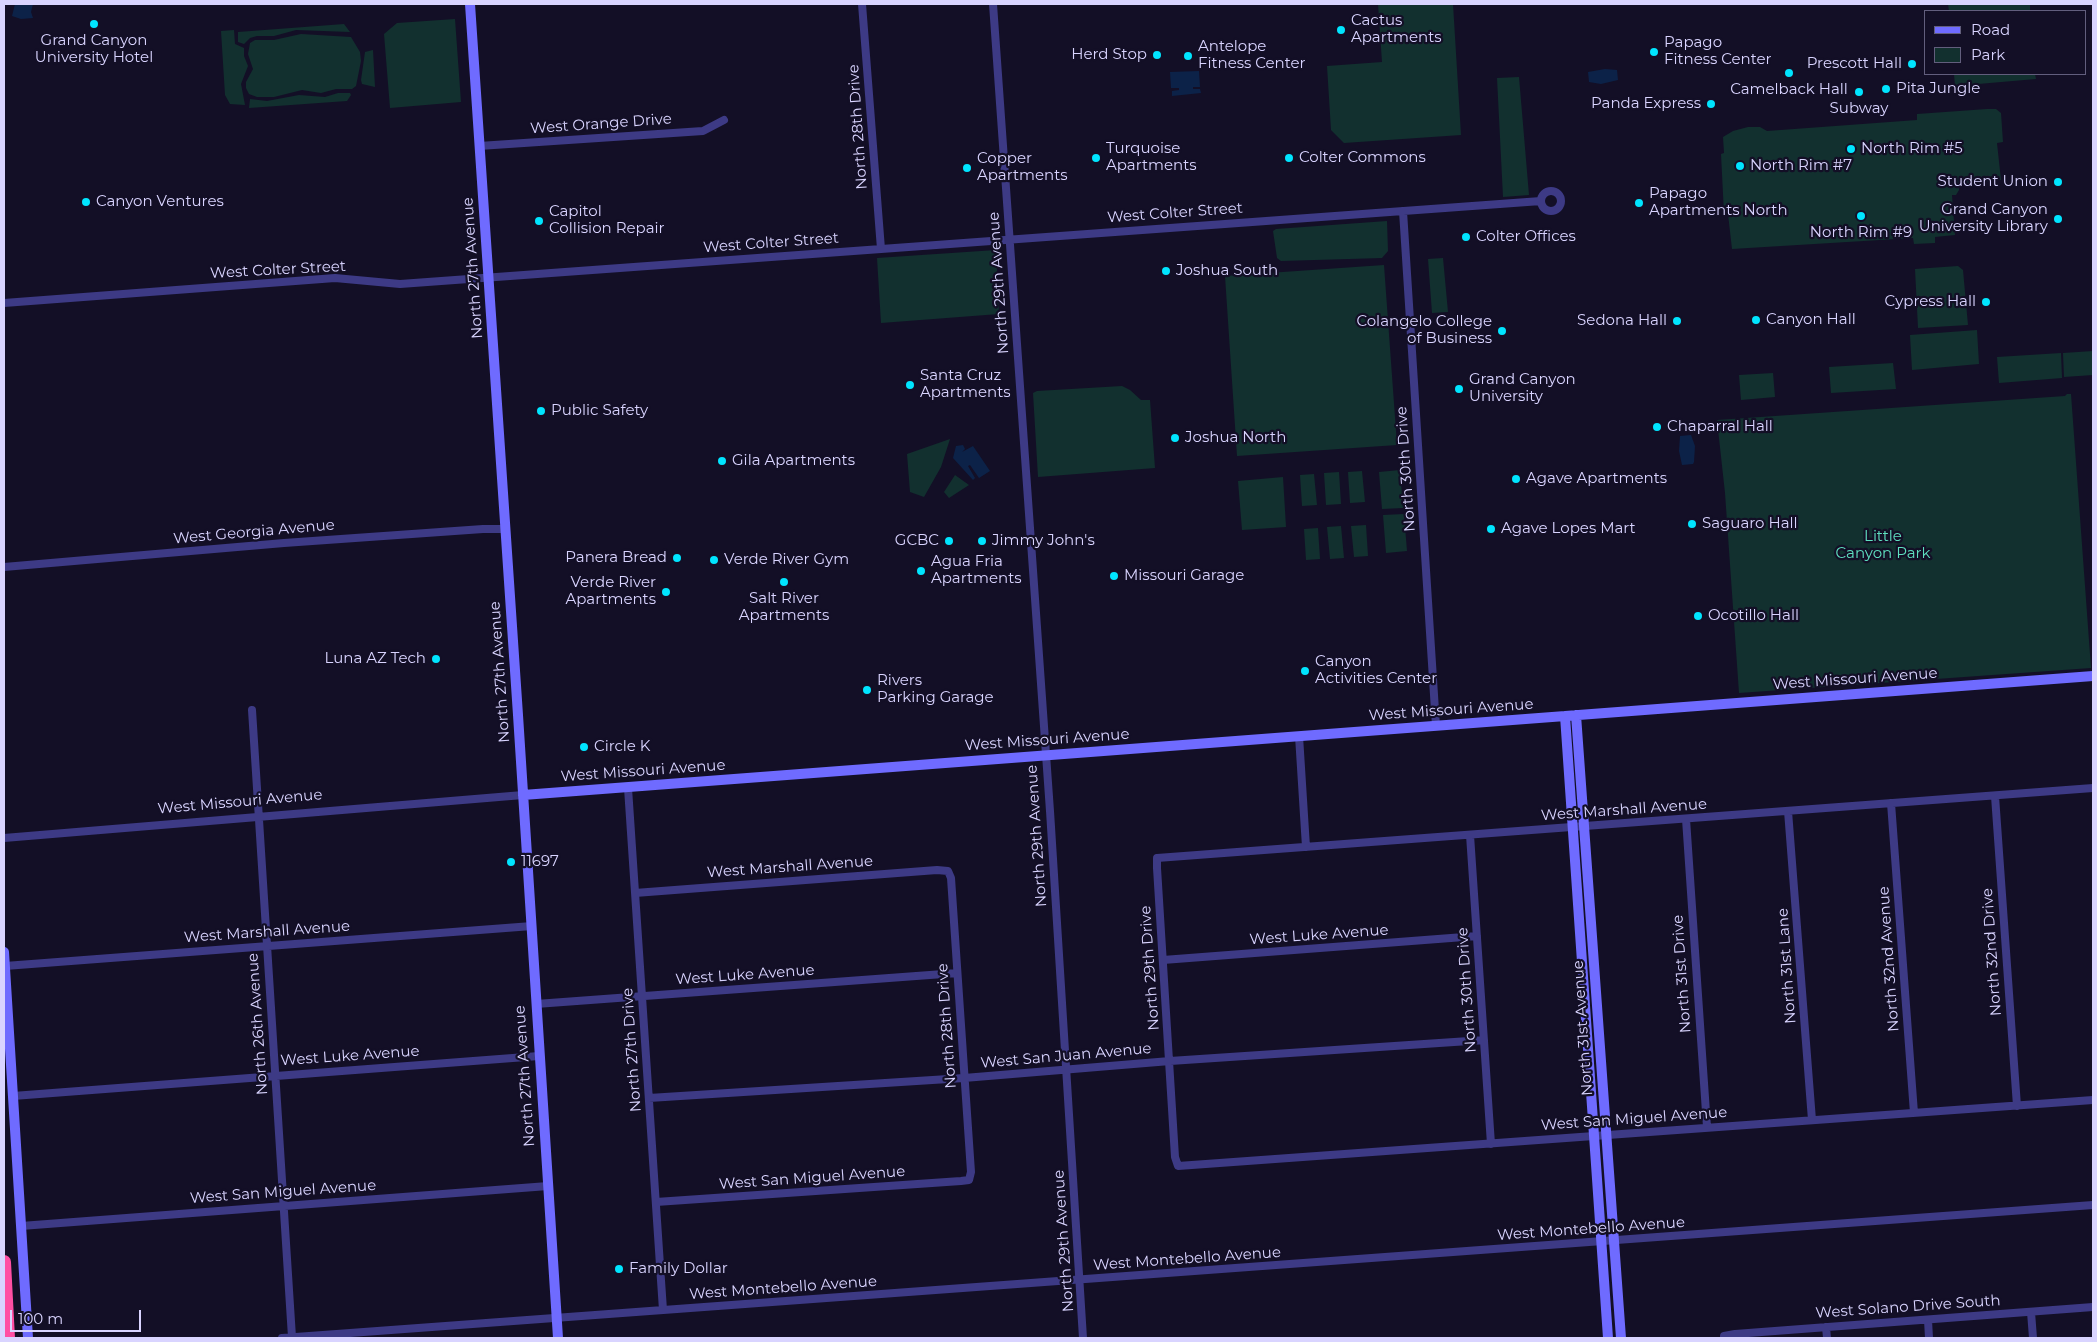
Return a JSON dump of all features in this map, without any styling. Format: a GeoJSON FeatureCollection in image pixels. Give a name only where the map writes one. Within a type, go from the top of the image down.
{"type":"FeatureCollection","features":[{"type":"Feature","properties":{"kind":"highway"},"geometry":{"type":"LineString","coordinates":[[4,1262],[8,1338]]}},
{"type":"Feature","properties":{"kind":"street","name":"North 27th Avenue"},"geometry":{"type":"LineString","coordinates":[[470,4],[558,1338]]}},
{"type":"Feature","properties":{"kind":"street","name":"North 28th Drive"},"geometry":{"type":"LineString","coordinates":[[862,4],[881,249]]}},
{"type":"Feature","properties":{"kind":"street","name":"North 29th Avenue"},"geometry":{"type":"LineString","coordinates":[[994,4],[1046,756],[1083,1338]]}},
{"type":"Feature","properties":{"kind":"street","name":"West Orange Drive"},"geometry":{"type":"LineString","coordinates":[[479,146],[703,131],[724,120]]}},
{"type":"Feature","properties":{"kind":"street","name":"West Colter Street"},"geometry":{"type":"LineString","coordinates":[[4,303],[335,278],[400,284],[1541,201]]}},
{"type":"Feature","properties":{"kind":"street","name":"North 30th Drive"},"geometry":{"type":"LineString","coordinates":[[1402,211],[1436,726]]}},
{"type":"Feature","properties":{"kind":"street","name":"West Georgia Avenue"},"geometry":{"type":"LineString","coordinates":[[4,567],[297,542],[506,529]]}},
{"type":"Feature","properties":{"kind":"street","name":"West Missouri Avenue"},"geometry":{"type":"LineString","coordinates":[[4,838],[259,816],[2093,676]]}},
{"type":"Feature","properties":{"kind":"street"},"geometry":{"type":"LineString","coordinates":[[2093,676],[2093,684]]}},
{"type":"Feature","properties":{"kind":"street","name":"North 26th Avenue"},"geometry":{"type":"LineString","coordinates":[[252,710],[292,1337]]}},
{"type":"Feature","properties":{"kind":"street","name":"North 31st Avenue"},"geometry":{"type":"LineString","coordinates":[[1576,715],[1621,1338]]}},
{"type":"Feature","properties":{"kind":"street","name":"North 31st Avenue"},"geometry":{"type":"LineString","coordinates":[[1565,716],[1608,1338]]}},
{"type":"Feature","properties":{"kind":"street"},"geometry":{"type":"LineString","coordinates":[[1299,736],[1306,847]]}},
{"type":"Feature","properties":{"kind":"street","name":"North 27th Drive"},"geometry":{"type":"LineString","coordinates":[[628,788],[663,1310]]}},
{"type":"Feature","properties":{"kind":"street","name":"West Marshall Avenue"},"geometry":{"type":"LineString","coordinates":[[1157,858],[2093,788]]}},
{"type":"Feature","properties":{"kind":"street","name":"North 32nd Drive"},"geometry":{"type":"LineString","coordinates":[[1995,796],[2017,1106]]}},
{"type":"Feature","properties":{"kind":"street","name":"North 32nd Avenue"},"geometry":{"type":"LineString","coordinates":[[1891,803],[1914,1113]]}},
{"type":"Feature","properties":{"kind":"street","name":"North 31st Lane"},"geometry":{"type":"LineString","coordinates":[[1788,811],[1812,1120]]}},
{"type":"Feature","properties":{"kind":"street","name":"North 31st Drive"},"geometry":{"type":"LineString","coordinates":[[1686,819],[1707,1127]]}},
{"type":"Feature","properties":{"kind":"street","name":"North 30th Drive"},"geometry":{"type":"LineString","coordinates":[[1470,835],[1491,1144]]}},
{"type":"Feature","properties":{"kind":"street","name":"North 29th Drive"},"geometry":{"type":"LineString","coordinates":[[1157,858],[1178,1166]]}},
{"type":"Feature","properties":{"kind":"street","name":"West Marshall Avenue"},"geometry":{"type":"LineString","coordinates":[[635,893],[937,870],[948,871]]}},
{"type":"Feature","properties":{"kind":"street","name":"North 28th Drive"},"geometry":{"type":"LineString","coordinates":[[948,871],[951,878],[971,1172],[969,1180]]}},
{"type":"Feature","properties":{"kind":"street","name":"West Marshall Avenue"},"geometry":{"type":"LineString","coordinates":[[5,966],[532,926]]}},
{"type":"Feature","properties":{"kind":"street","name":"West Luke Avenue"},"geometry":{"type":"LineString","coordinates":[[1163,960],[1477,936]]}},
{"type":"Feature","properties":{"kind":"street"},"geometry":{"type":"LineString","coordinates":[[4,952],[28,1338]]}},
{"type":"Feature","properties":{"kind":"street","name":"West Luke Avenue"},"geometry":{"type":"LineString","coordinates":[[536,1004],[957,972]]}},
{"type":"Feature","properties":{"kind":"street"},"geometry":{"type":"LineString","coordinates":[[1584,990],[1596,989]]}},
{"type":"Feature","properties":{"kind":"street","name":"West San Juan Avenue"},"geometry":{"type":"LineString","coordinates":[[649,1098],[964,1078],[1170,1061],[1484,1040]]}},
{"type":"Feature","properties":{"kind":"street","name":"West Luke Avenue"},"geometry":{"type":"LineString","coordinates":[[13,1096],[539,1056]]}},
{"type":"Feature","properties":{"kind":"street","name":"West San Miguel Avenue"},"geometry":{"type":"LineString","coordinates":[[1178,1166],[2093,1100]]}},
{"type":"Feature","properties":{"kind":"street","name":"West San Miguel Avenue"},"geometry":{"type":"LineString","coordinates":[[656,1202],[969,1180]]}},
{"type":"Feature","properties":{"kind":"street","name":"West San Miguel Avenue"},"geometry":{"type":"LineString","coordinates":[[21,1226],[548,1186]]}},
{"type":"Feature","properties":{"kind":"street","name":"West Montebello Avenue"},"geometry":{"type":"LineString","coordinates":[[282,1338],[2093,1205]]}},
{"type":"Feature","properties":{"kind":"street","name":"West Solano Drive South"},"geometry":{"type":"LineString","coordinates":[[1724,1337],[1826,1327],[2093,1307]]}},
{"type":"Feature","properties":{"kind":"street"},"geometry":{"type":"LineString","coordinates":[[2032,1312],[2034,1338]]}},
{"type":"Feature","properties":{"kind":"street"},"geometry":{"type":"LineString","coordinates":[[1928,1320],[1929,1338]]}},
{"type":"Feature","properties":{"kind":"street"},"geometry":{"type":"LineString","coordinates":[[1826,1327],[1826,1338]]}},
{"type":"Feature","properties":{"kind":"green space"},"geometry":{"type":"Polygon","coordinates":[[[1378,4],[1453,4],[1461,135],[1344,143],[1331,130],[1327,66],[1382,62],[1378,4]]]}},
{"type":"Feature","properties":{"kind":"green space"},"geometry":{"type":"Polygon","coordinates":[[[1948,4],[2030,4],[2030,10],[1949,10],[1948,4]]]}},
{"type":"Feature","properties":{"kind":"green space"},"geometry":{"type":"Polygon","coordinates":[[[455,19],[461,102],[390,108],[384,34],[397,23],[455,19]]]}},
{"type":"Feature","properties":{"kind":"green space"},"geometry":{"type":"Polygon","coordinates":[[[344,24],[350,32],[296,30],[274,36],[257,36],[250,38],[244,44],[238,42],[238,32],[344,24]]]}},
{"type":"Feature","properties":{"kind":"green space"},"geometry":{"type":"Polygon","coordinates":[[[234,30],[235,44],[244,48],[244,56],[248,66],[241,84],[245,105],[230,104],[225,95],[221,31],[234,30]]]}},
{"type":"Feature","properties":{"kind":"green space"},"geometry":{"type":"Polygon","coordinates":[[[301,34],[351,37],[360,52],[361,61],[356,86],[352,89],[336,89],[321,93],[302,90],[274,97],[257,97],[249,94],[246,82],[253,69],[248,54],[250,43],[255,40],[274,40],[301,34]]]}},
{"type":"Feature","properties":{"kind":"green space"},"geometry":{"type":"Polygon","coordinates":[[[373,50],[375,87],[362,84],[361,80],[365,52],[373,50]]]}},
{"type":"Feature","properties":{"kind":"green space"},"geometry":{"type":"Polygon","coordinates":[[[1954,75],[2035,75],[2036,79],[1955,86],[1954,75]]]}},
{"type":"Feature","properties":{"kind":"green space"},"geometry":{"type":"Polygon","coordinates":[[[1519,77],[1529,195],[1503,197],[1497,78],[1519,77]]]}},
{"type":"Feature","properties":{"kind":"green space"},"geometry":{"type":"Polygon","coordinates":[[[338,93],[350,93],[351,95],[347,101],[249,108],[250,99],[267,101],[299,95],[325,97],[338,93]]]}},
{"type":"Feature","properties":{"kind":"green space"},"geometry":{"type":"Polygon","coordinates":[[[1996,109],[2001,113],[2003,142],[1997,143],[2001,180],[1959,185],[1956,195],[1952,195],[1955,235],[1935,237],[1935,243],[1914,244],[1913,238],[1732,249],[1728,214],[1724,214],[1721,154],[1724,153],[1723,137],[1733,131],[1748,127],[1760,127],[1767,131],[1917,120],[1917,114],[1996,109]]]}},
{"type":"Feature","properties":{"kind":"green space"},"geometry":{"type":"Polygon","coordinates":[[[1387,221],[1388,251],[1382,258],[1281,261],[1277,258],[1273,231],[1276,229],[1387,221]]]}},
{"type":"Feature","properties":{"kind":"green space"},"geometry":{"type":"Polygon","coordinates":[[[996,250],[999,314],[881,323],[877,258],[996,250]]]}},
{"type":"Feature","properties":{"kind":"green space"},"geometry":{"type":"Polygon","coordinates":[[[1443,258],[1448,312],[1432,313],[1428,259],[1443,258]]]}},
{"type":"Feature","properties":{"kind":"green space"},"geometry":{"type":"Polygon","coordinates":[[[1384,265],[1397,445],[1237,456],[1225,276],[1384,265]]]}},
{"type":"Feature","properties":{"kind":"green space"},"geometry":{"type":"Polygon","coordinates":[[[1958,266],[1963,270],[1968,325],[1918,328],[1915,269],[1958,266]]]}},
{"type":"Feature","properties":{"kind":"green space"},"geometry":{"type":"Polygon","coordinates":[[[1977,330],[1979,364],[1912,370],[1910,335],[1977,330]]]}},
{"type":"Feature","properties":{"kind":"green space"},"geometry":{"type":"Polygon","coordinates":[[[2093,351],[2093,375],[2064,377],[2063,353],[2093,351]]]}},
{"type":"Feature","properties":{"kind":"green space"},"geometry":{"type":"Polygon","coordinates":[[[2061,353],[2062,378],[1999,383],[1997,357],[2061,353]]]}},
{"type":"Feature","properties":{"kind":"green space"},"geometry":{"type":"Polygon","coordinates":[[[1893,363],[1896,389],[1831,393],[1829,367],[1893,363]]]}},
{"type":"Feature","properties":{"kind":"green space"},"geometry":{"type":"Polygon","coordinates":[[[1773,373],[1775,397],[1741,400],[1739,375],[1773,373]]]}},
{"type":"Feature","properties":{"kind":"green space"},"geometry":{"type":"Polygon","coordinates":[[[1122,386],[1130,390],[1141,400],[1150,400],[1155,468],[1038,477],[1033,393],[1037,391],[1122,386]]]}},
{"type":"Feature","properties":{"kind":"green space","name":"Little Canyon Park"},"geometry":{"type":"Polygon","coordinates":[[[2071,394],[2091,668],[1739,693],[1725,493],[1717,420],[2065,396],[2071,394]]]}},
{"type":"Feature","properties":{"kind":"green space"},"geometry":{"type":"Polygon","coordinates":[[[950,439],[941,467],[924,497],[910,492],[907,454],[950,439]]]}},
{"type":"Feature","properties":{"kind":"green space"},"geometry":{"type":"Polygon","coordinates":[[[1400,470],[1403,508],[1382,509],[1379,472],[1400,470]]]}},
{"type":"Feature","properties":{"kind":"green space"},"geometry":{"type":"Polygon","coordinates":[[[1362,471],[1365,502],[1350,503],[1348,472],[1362,471]]]}},
{"type":"Feature","properties":{"kind":"green space"},"geometry":{"type":"Polygon","coordinates":[[[1339,472],[1341,504],[1326,505],[1324,473],[1339,472]]]}},
{"type":"Feature","properties":{"kind":"green space"},"geometry":{"type":"Polygon","coordinates":[[[1314,474],[1317,505],[1302,506],[1300,475],[1314,474]]]}},
{"type":"Feature","properties":{"kind":"green space"},"geometry":{"type":"Polygon","coordinates":[[[955,475],[969,485],[949,498],[944,492],[955,475]]]}},
{"type":"Feature","properties":{"kind":"green space"},"geometry":{"type":"Polygon","coordinates":[[[1283,477],[1286,527],[1242,530],[1238,481],[1283,477]]]}},
{"type":"Feature","properties":{"kind":"green space"},"geometry":{"type":"Polygon","coordinates":[[[1404,514],[1407,551],[1386,553],[1383,515],[1404,514]]]}},
{"type":"Feature","properties":{"kind":"green space"},"geometry":{"type":"Polygon","coordinates":[[[1366,525],[1368,556],[1354,557],[1351,526],[1366,525]]]}},
{"type":"Feature","properties":{"kind":"green space"},"geometry":{"type":"Polygon","coordinates":[[[1341,526],[1344,558],[1330,559],[1327,527],[1341,526]]]}},
{"type":"Feature","properties":{"kind":"green space"},"geometry":{"type":"Polygon","coordinates":[[[1318,528],[1320,559],[1306,560],[1304,529],[1318,528]]]}},
{"type":"Feature","properties":{"kind":"water"},"geometry":{"type":"Polygon","coordinates":[[[15,4],[33,4],[31,12],[33,18],[21,19],[12,16],[15,4]]]}},
{"type":"Feature","properties":{"kind":"water"},"geometry":{"type":"Polygon","coordinates":[[[1605,69],[1617,70],[1618,80],[1601,84],[1589,82],[1588,72],[1605,69]]]}},
{"type":"Feature","properties":{"kind":"water"},"geometry":{"type":"Polygon","coordinates":[[[1199,71],[1200,87],[1193,87],[1193,89],[1200,89],[1201,93],[1172,96],[1172,91],[1179,90],[1179,88],[1171,88],[1170,72],[1199,71]]]}},
{"type":"Feature","properties":{"kind":"water"},"geometry":{"type":"Polygon","coordinates":[[[1691,435],[1695,446],[1694,462],[1693,464],[1682,465],[1679,451],[1680,436],[1691,435]]]}},
{"type":"Feature","properties":{"kind":"water"},"geometry":{"type":"Polygon","coordinates":[[[963,445],[965,449],[962,452],[973,446],[990,471],[979,478],[970,465],[968,466],[975,478],[973,480],[953,458],[956,446],[963,445]]]}},
{"type":"Feature","properties":{"kind":"place","name":"Grand Canyon University Hotel"},"geometry":{"type":"Point","coordinates":[94,24]}},
{"type":"Feature","properties":{"kind":"place","name":"Cactus Apartments"},"geometry":{"type":"Point","coordinates":[1341,30]}},
{"type":"Feature","properties":{"kind":"place","name":"Papago Fitness Center"},"geometry":{"type":"Point","coordinates":[1654,52]}},
{"type":"Feature","properties":{"kind":"place","name":"Herd Stop"},"geometry":{"type":"Point","coordinates":[1157,55]}},
{"type":"Feature","properties":{"kind":"place","name":"Antelope Fitness Center"},"geometry":{"type":"Point","coordinates":[1188,56]}},
{"type":"Feature","properties":{"kind":"place","name":"Prescott Hall"},"geometry":{"type":"Point","coordinates":[1912,64]}},
{"type":"Feature","properties":{"kind":"place","name":"Camelback Hall"},"geometry":{"type":"Point","coordinates":[1789,73]}},
{"type":"Feature","properties":{"kind":"place","name":"Pita Jungle"},"geometry":{"type":"Point","coordinates":[1886,89]}},
{"type":"Feature","properties":{"kind":"place","name":"Subway"},"geometry":{"type":"Point","coordinates":[1859,92]}},
{"type":"Feature","properties":{"kind":"place","name":"Panda Express"},"geometry":{"type":"Point","coordinates":[1711,104]}},
{"type":"Feature","properties":{"kind":"place","name":"North Rim #5"},"geometry":{"type":"Point","coordinates":[1851,149]}},
{"type":"Feature","properties":{"kind":"place","name":"Turquoise Apartments"},"geometry":{"type":"Point","coordinates":[1096,158]}},
{"type":"Feature","properties":{"kind":"place","name":"Colter Commons"},"geometry":{"type":"Point","coordinates":[1289,158]}},
{"type":"Feature","properties":{"kind":"place","name":"North Rim #7"},"geometry":{"type":"Point","coordinates":[1740,166]}},
{"type":"Feature","properties":{"kind":"place","name":"Copper Apartments"},"geometry":{"type":"Point","coordinates":[967,168]}},
{"type":"Feature","properties":{"kind":"place","name":"Student Union"},"geometry":{"type":"Point","coordinates":[2058,182]}},
{"type":"Feature","properties":{"kind":"place","name":"Canyon Ventures"},"geometry":{"type":"Point","coordinates":[86,202]}},
{"type":"Feature","properties":{"kind":"place","name":"Papago Apartments North"},"geometry":{"type":"Point","coordinates":[1639,203]}},
{"type":"Feature","properties":{"kind":"place","name":"North Rim #9"},"geometry":{"type":"Point","coordinates":[1861,216]}},
{"type":"Feature","properties":{"kind":"place","name":"Grand Canyon University Library"},"geometry":{"type":"Point","coordinates":[2058,219]}},
{"type":"Feature","properties":{"kind":"place","name":"Capitol Collision Repair"},"geometry":{"type":"Point","coordinates":[539,221]}},
{"type":"Feature","properties":{"kind":"place","name":"Colter Offices"},"geometry":{"type":"Point","coordinates":[1466,237]}},
{"type":"Feature","properties":{"kind":"place","name":"Joshua South"},"geometry":{"type":"Point","coordinates":[1166,271]}},
{"type":"Feature","properties":{"kind":"place","name":"Cypress Hall"},"geometry":{"type":"Point","coordinates":[1986,302]}},
{"type":"Feature","properties":{"kind":"place","name":"Canyon Hall"},"geometry":{"type":"Point","coordinates":[1756,320]}},
{"type":"Feature","properties":{"kind":"place","name":"Sedona Hall"},"geometry":{"type":"Point","coordinates":[1677,321]}},
{"type":"Feature","properties":{"kind":"place","name":"Colangelo College of Business"},"geometry":{"type":"Point","coordinates":[1502,331]}},
{"type":"Feature","properties":{"kind":"place","name":"Santa Cruz Apartments"},"geometry":{"type":"Point","coordinates":[910,385]}},
{"type":"Feature","properties":{"kind":"place","name":"Grand Canyon University"},"geometry":{"type":"Point","coordinates":[1459,389]}},
{"type":"Feature","properties":{"kind":"place","name":"Public Safety"},"geometry":{"type":"Point","coordinates":[541,411]}},
{"type":"Feature","properties":{"kind":"place","name":"Chaparral Hall"},"geometry":{"type":"Point","coordinates":[1657,427]}},
{"type":"Feature","properties":{"kind":"place","name":"Joshua North"},"geometry":{"type":"Point","coordinates":[1175,438]}},
{"type":"Feature","properties":{"kind":"place","name":"Gila Apartments"},"geometry":{"type":"Point","coordinates":[722,461]}},
{"type":"Feature","properties":{"kind":"place","name":"Agave Apartments"},"geometry":{"type":"Point","coordinates":[1516,479]}},
{"type":"Feature","properties":{"kind":"place","name":"Saguaro Hall"},"geometry":{"type":"Point","coordinates":[1692,524]}},
{"type":"Feature","properties":{"kind":"place","name":"Agave Lopes Mart"},"geometry":{"type":"Point","coordinates":[1491,529]}},
{"type":"Feature","properties":{"kind":"place","name":"GCBC"},"geometry":{"type":"Point","coordinates":[949,541]}},
{"type":"Feature","properties":{"kind":"place","name":"Jimmy John's"},"geometry":{"type":"Point","coordinates":[982,541]}},
{"type":"Feature","properties":{"kind":"place","name":"Panera Bread"},"geometry":{"type":"Point","coordinates":[677,558]}},
{"type":"Feature","properties":{"kind":"place","name":"Verde River Gym"},"geometry":{"type":"Point","coordinates":[714,560]}},
{"type":"Feature","properties":{"kind":"place","name":"Agua Fria Apartments"},"geometry":{"type":"Point","coordinates":[921,571]}},
{"type":"Feature","properties":{"kind":"place","name":"Missouri Garage"},"geometry":{"type":"Point","coordinates":[1114,576]}},
{"type":"Feature","properties":{"kind":"place","name":"Salt River Apartments"},"geometry":{"type":"Point","coordinates":[784,582]}},
{"type":"Feature","properties":{"kind":"place","name":"Verde River Apartments"},"geometry":{"type":"Point","coordinates":[666,592]}},
{"type":"Feature","properties":{"kind":"place","name":"Ocotillo Hall"},"geometry":{"type":"Point","coordinates":[1698,616]}},
{"type":"Feature","properties":{"kind":"place","name":"Luna AZ Tech"},"geometry":{"type":"Point","coordinates":[436,659]}},
{"type":"Feature","properties":{"kind":"place","name":"Canyon Activities Center"},"geometry":{"type":"Point","coordinates":[1305,671]}},
{"type":"Feature","properties":{"kind":"place","name":"Rivers Parking Garage"},"geometry":{"type":"Point","coordinates":[867,690]}},
{"type":"Feature","properties":{"kind":"place","name":"Circle K"},"geometry":{"type":"Point","coordinates":[584,747]}},
{"type":"Feature","properties":{"kind":"place","name":"11697"},"geometry":{"type":"Point","coordinates":[511,862]}},
{"type":"Feature","properties":{"kind":"place","name":"Family Dollar"},"geometry":{"type":"Point","coordinates":[619,1269]}}]}
